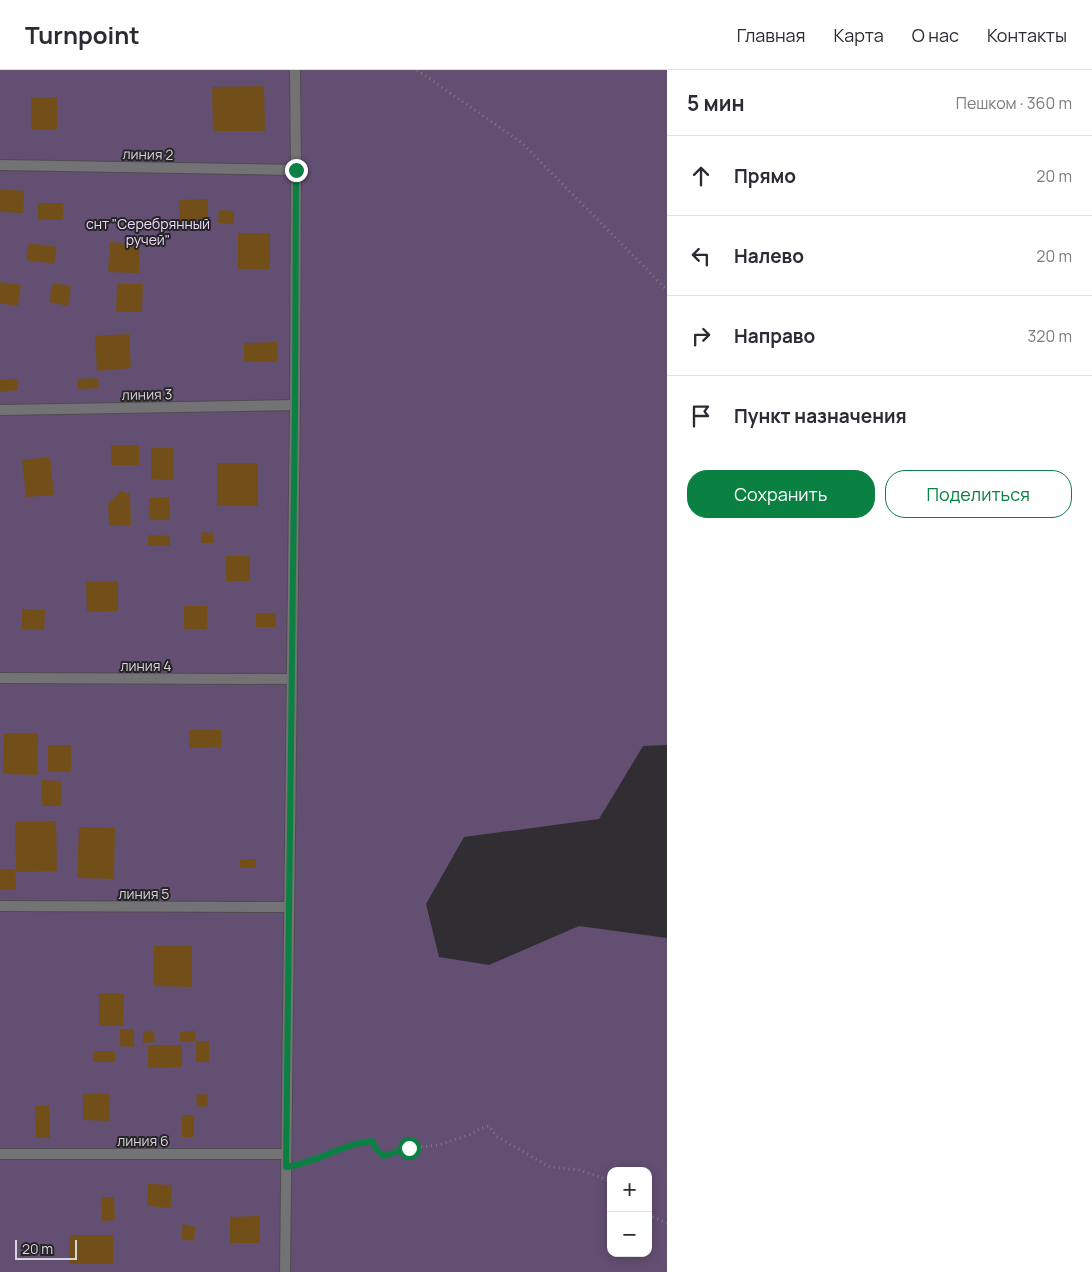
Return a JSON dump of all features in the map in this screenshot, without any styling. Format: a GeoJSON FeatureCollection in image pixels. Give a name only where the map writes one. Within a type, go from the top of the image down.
{"type":"FeatureCollection","features":[{"type":"Feature","properties":{"kind":"street"},"geometry":{"type":"LineString","coordinates":[[285,1272],[295,405],[295,70]]}},
{"type":"Feature","properties":{"kind":"street","name":"линия 2"},"geometry":{"type":"LineString","coordinates":[[0,165],[296,170]]}},
{"type":"Feature","properties":{"kind":"street","name":"линия 3"},"geometry":{"type":"LineString","coordinates":[[0,410],[295,405]]}},
{"type":"Feature","properties":{"kind":"street","name":"линия 4"},"geometry":{"type":"LineString","coordinates":[[0,678],[292,679]]}},
{"type":"Feature","properties":{"kind":"street","name":"линия 5"},"geometry":{"type":"LineString","coordinates":[[0,906],[289,907]]}},
{"type":"Feature","properties":{"kind":"street","name":"линия 6"},"geometry":{"type":"LineString","coordinates":[[0,1154],[286,1154]]}},
{"type":"Feature","properties":{"kind":"path"},"geometry":{"type":"LineString","coordinates":[[418,71],[425,70]]}},
{"type":"Feature","properties":{"kind":"path"},"geometry":{"type":"LineString","coordinates":[[418,71],[522,143],[667,290]]}},
{"type":"Feature","properties":{"kind":"path"},"geometry":{"type":"LineString","coordinates":[[286,1167],[302,1165],[357,1143],[372,1141],[376,1149],[383,1156],[409,1148],[439,1145],[489,1126],[496,1136],[550,1167],[579,1170],[607,1180]]}},
{"type":"Feature","properties":{"kind":"path"},"geometry":{"type":"LineString","coordinates":[[652,1217],[667,1223]]}},
{"type":"Feature","properties":{"kind":"green space","name":"снт \"Серебрянный ручей\""},"geometry":{"type":"Polygon","coordinates":[[[0,70],[667,70],[667,745],[643,746],[599,819],[464,837],[426,904],[439,957],[489,965],[579,926],[667,938],[667,1272],[0,1272],[0,70]]]}},
{"type":"Feature","properties":{"kind":"building"},"geometry":{"type":"Polygon","coordinates":[[[264,86],[265,131],[213,131],[212,87],[264,86]]]}},
{"type":"Feature","properties":{"kind":"building"},"geometry":{"type":"Polygon","coordinates":[[[57,97],[57,130],[31,130],[31,98],[57,97]]]}},
{"type":"Feature","properties":{"kind":"building"},"geometry":{"type":"Polygon","coordinates":[[[0,189],[24,191],[23,213],[0,212],[0,189]]]}},
{"type":"Feature","properties":{"kind":"building"},"geometry":{"type":"Polygon","coordinates":[[[208,199],[208,220],[197,220],[197,225],[180,225],[179,200],[208,199]]]}},
{"type":"Feature","properties":{"kind":"building"},"geometry":{"type":"Polygon","coordinates":[[[38,203],[63,203],[63,220],[38,220],[38,203]]]}},
{"type":"Feature","properties":{"kind":"building"},"geometry":{"type":"Polygon","coordinates":[[[219,210],[234,211],[233,224],[218,223],[219,210]]]}},
{"type":"Feature","properties":{"kind":"building"},"geometry":{"type":"Polygon","coordinates":[[[238,233],[270,233],[270,269],[238,269],[238,233]]]}},
{"type":"Feature","properties":{"kind":"building"},"geometry":{"type":"Polygon","coordinates":[[[110,242],[140,244],[139,273],[108,272],[110,242]]]}},
{"type":"Feature","properties":{"kind":"building"},"geometry":{"type":"Polygon","coordinates":[[[29,243],[57,247],[54,264],[26,260],[29,243]]]}},
{"type":"Feature","properties":{"kind":"building"},"geometry":{"type":"Polygon","coordinates":[[[0,282],[21,285],[18,306],[0,303],[0,282]]]}},
{"type":"Feature","properties":{"kind":"building"},"geometry":{"type":"Polygon","coordinates":[[[53,283],[71,286],[68,306],[49,302],[53,283]]]}},
{"type":"Feature","properties":{"kind":"building"},"geometry":{"type":"Polygon","coordinates":[[[117,284],[143,284],[142,312],[116,312],[117,284]]]}},
{"type":"Feature","properties":{"kind":"building"},"geometry":{"type":"Polygon","coordinates":[[[129,334],[131,368],[97,371],[95,336],[129,334]]]}},
{"type":"Feature","properties":{"kind":"building"},"geometry":{"type":"Polygon","coordinates":[[[277,342],[277,362],[244,362],[244,343],[277,342]]]}},
{"type":"Feature","properties":{"kind":"building"},"geometry":{"type":"Polygon","coordinates":[[[98,378],[99,388],[78,389],[78,379],[98,378]]]}},
{"type":"Feature","properties":{"kind":"building"},"geometry":{"type":"Polygon","coordinates":[[[17,379],[18,390],[0,392],[0,380],[17,379]]]}},
{"type":"Feature","properties":{"kind":"building"},"geometry":{"type":"Polygon","coordinates":[[[111,445],[139,445],[139,465],[111,465],[111,445]]]}},
{"type":"Feature","properties":{"kind":"building"},"geometry":{"type":"Polygon","coordinates":[[[151,448],[173,448],[173,480],[151,479],[151,448]]]}},
{"type":"Feature","properties":{"kind":"building"},"geometry":{"type":"Polygon","coordinates":[[[50,457],[54,495],[26,497],[22,460],[50,457]]]}},
{"type":"Feature","properties":{"kind":"building"},"geometry":{"type":"Polygon","coordinates":[[[217,463],[258,463],[258,506],[217,506],[217,463]]]}},
{"type":"Feature","properties":{"kind":"building"},"geometry":{"type":"Polygon","coordinates":[[[121,491],[130,494],[131,525],[109,526],[108,504],[121,491]]]}},
{"type":"Feature","properties":{"kind":"building"},"geometry":{"type":"Polygon","coordinates":[[[169,497],[170,520],[149,520],[149,498],[169,497]]]}},
{"type":"Feature","properties":{"kind":"building"},"geometry":{"type":"Polygon","coordinates":[[[201,532],[213,533],[213,543],[201,543],[201,532]]]}},
{"type":"Feature","properties":{"kind":"building"},"geometry":{"type":"Polygon","coordinates":[[[148,535],[170,536],[170,546],[148,545],[148,535]]]}},
{"type":"Feature","properties":{"kind":"building"},"geometry":{"type":"Polygon","coordinates":[[[226,556],[250,556],[250,581],[226,581],[226,556]]]}},
{"type":"Feature","properties":{"kind":"building"},"geometry":{"type":"Polygon","coordinates":[[[118,581],[118,611],[87,612],[86,582],[118,581]]]}},
{"type":"Feature","properties":{"kind":"building"},"geometry":{"type":"Polygon","coordinates":[[[184,606],[207,606],[207,629],[184,629],[184,606]]]}},
{"type":"Feature","properties":{"kind":"building"},"geometry":{"type":"Polygon","coordinates":[[[22,609],[45,610],[44,630],[22,629],[22,609]]]}},
{"type":"Feature","properties":{"kind":"building"},"geometry":{"type":"Polygon","coordinates":[[[256,613],[276,613],[276,627],[256,627],[256,613]]]}},
{"type":"Feature","properties":{"kind":"building"},"geometry":{"type":"Polygon","coordinates":[[[189,730],[221,730],[221,747],[189,748],[189,730]]]}},
{"type":"Feature","properties":{"kind":"building"},"geometry":{"type":"Polygon","coordinates":[[[4,733],[38,733],[37,775],[3,774],[4,733]]]}},
{"type":"Feature","properties":{"kind":"building"},"geometry":{"type":"Polygon","coordinates":[[[48,745],[71,745],[71,772],[48,772],[48,745]]]}},
{"type":"Feature","properties":{"kind":"building"},"geometry":{"type":"Polygon","coordinates":[[[42,780],[61,781],[61,806],[42,806],[42,780]]]}},
{"type":"Feature","properties":{"kind":"building"},"geometry":{"type":"Polygon","coordinates":[[[56,821],[57,871],[16,872],[15,822],[56,821]]]}},
{"type":"Feature","properties":{"kind":"building"},"geometry":{"type":"Polygon","coordinates":[[[79,827],[115,828],[114,879],[77,878],[79,827]]]}},
{"type":"Feature","properties":{"kind":"building"},"geometry":{"type":"Polygon","coordinates":[[[256,859],[256,868],[240,868],[240,860],[256,859]]]}},
{"type":"Feature","properties":{"kind":"building"},"geometry":{"type":"Polygon","coordinates":[[[0,869],[15,869],[16,889],[0,890],[0,869]]]}},
{"type":"Feature","properties":{"kind":"building"},"geometry":{"type":"Polygon","coordinates":[[[154,946],[192,946],[192,987],[154,986],[154,946]]]}},
{"type":"Feature","properties":{"kind":"building"},"geometry":{"type":"Polygon","coordinates":[[[99,993],[124,993],[123,1026],[99,1026],[99,993]]]}},
{"type":"Feature","properties":{"kind":"building"},"geometry":{"type":"Polygon","coordinates":[[[120,1029],[134,1029],[134,1047],[120,1046],[120,1029]]]}},
{"type":"Feature","properties":{"kind":"building"},"geometry":{"type":"Polygon","coordinates":[[[154,1031],[155,1042],[143,1043],[143,1032],[154,1031]]]}},
{"type":"Feature","properties":{"kind":"building"},"geometry":{"type":"Polygon","coordinates":[[[195,1031],[196,1041],[180,1042],[180,1032],[195,1031]]]}},
{"type":"Feature","properties":{"kind":"building"},"geometry":{"type":"Polygon","coordinates":[[[196,1041],[209,1041],[209,1062],[196,1062],[196,1041]]]}},
{"type":"Feature","properties":{"kind":"building"},"geometry":{"type":"Polygon","coordinates":[[[148,1045],[182,1045],[182,1067],[148,1068],[148,1045]]]}},
{"type":"Feature","properties":{"kind":"building"},"geometry":{"type":"Polygon","coordinates":[[[93,1051],[115,1051],[115,1062],[93,1062],[93,1051]]]}},
{"type":"Feature","properties":{"kind":"building"},"geometry":{"type":"Polygon","coordinates":[[[83,1093],[110,1094],[109,1121],[83,1120],[83,1093]]]}},
{"type":"Feature","properties":{"kind":"building"},"geometry":{"type":"Polygon","coordinates":[[[207,1094],[208,1106],[197,1107],[196,1095],[207,1094]]]}},
{"type":"Feature","properties":{"kind":"building"},"geometry":{"type":"Polygon","coordinates":[[[49,1105],[50,1138],[36,1138],[35,1106],[49,1105]]]}},
{"type":"Feature","properties":{"kind":"building"},"geometry":{"type":"Polygon","coordinates":[[[181,1115],[194,1115],[194,1137],[182,1137],[181,1115]]]}},
{"type":"Feature","properties":{"kind":"building"},"geometry":{"type":"Polygon","coordinates":[[[148,1184],[172,1185],[171,1208],[147,1206],[148,1184]]]}},
{"type":"Feature","properties":{"kind":"building"},"geometry":{"type":"Polygon","coordinates":[[[101,1197],[114,1197],[115,1220],[102,1221],[101,1197]]]}},
{"type":"Feature","properties":{"kind":"building"},"geometry":{"type":"Polygon","coordinates":[[[260,1216],[260,1243],[230,1243],[230,1217],[260,1216]]]}},
{"type":"Feature","properties":{"kind":"building"},"geometry":{"type":"Polygon","coordinates":[[[183,1224],[196,1227],[193,1241],[181,1239],[183,1224]]]}},
{"type":"Feature","properties":{"kind":"building"},"geometry":{"type":"Polygon","coordinates":[[[69,1235],[113,1235],[113,1264],[69,1264],[69,1235]]]}},
{"type":"Feature","properties":{"kind":"route"},"geometry":{"type":"LineString","coordinates":[[296,170],[286,1167],[302,1165],[357,1143],[372,1141],[376,1149],[383,1156],[409,1148]]}}]}
